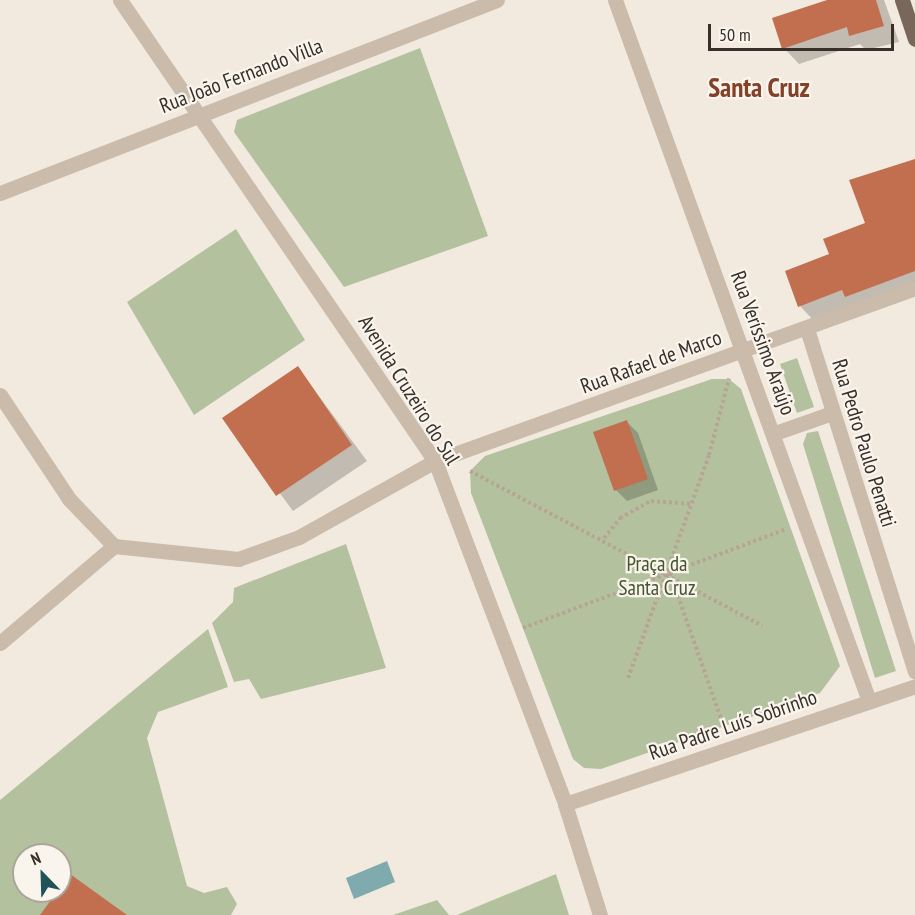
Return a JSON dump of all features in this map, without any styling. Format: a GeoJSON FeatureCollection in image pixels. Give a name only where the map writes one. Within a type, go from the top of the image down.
{"type":"FeatureCollection","features":[{"type":"Feature","properties":{"kind":"main road"},"geometry":{"type":"LineString","coordinates":[[902,0],[915,39]]}},
{"type":"Feature","properties":{"kind":"street","name":"Avenida Cruzeiro do Sul"},"geometry":{"type":"LineString","coordinates":[[120,0],[200,113],[435,461],[565,804],[600,915]]}},
{"type":"Feature","properties":{"kind":"street","name":"Rua João Fernando Villa"},"geometry":{"type":"LineString","coordinates":[[0,193],[200,113],[497,0]]}},
{"type":"Feature","properties":{"kind":"street","name":"Rua Veríssimo Araújo"},"geometry":{"type":"LineString","coordinates":[[615,0],[743,352],[775,433],[869,701]]}},
{"type":"Feature","properties":{"kind":"street","name":"Rua Rafael de Marco"},"geometry":{"type":"LineString","coordinates":[[114,546],[238,559],[299,537],[435,461],[807,329],[915,288]]}},
{"type":"Feature","properties":{"kind":"street","name":"Rua Pedro Paulo Penatti"},"geometry":{"type":"LineString","coordinates":[[807,329],[915,671]]}},
{"type":"Feature","properties":{"kind":"street"},"geometry":{"type":"LineString","coordinates":[[0,395],[69,499],[114,546],[0,643]]}},
{"type":"Feature","properties":{"kind":"street"},"geometry":{"type":"LineString","coordinates":[[775,433],[832,413]]}},
{"type":"Feature","properties":{"kind":"street","name":"Rua Padre Luís Sobrinho"},"geometry":{"type":"LineString","coordinates":[[565,804],[915,686]]}},
{"type":"Feature","properties":{"kind":"path"},"geometry":{"type":"LineString","coordinates":[[628,678],[670,573],[693,504],[729,379]]}},
{"type":"Feature","properties":{"kind":"path"},"geometry":{"type":"LineString","coordinates":[[470,471],[604,538],[764,626]]}},
{"type":"Feature","properties":{"kind":"path"},"geometry":{"type":"LineString","coordinates":[[604,538],[620,518],[651,501],[693,504]]}},
{"type":"Feature","properties":{"kind":"path"},"geometry":{"type":"LineString","coordinates":[[523,628],[793,527]]}},
{"type":"Feature","properties":{"kind":"path"},"geometry":{"type":"LineString","coordinates":[[670,573],[724,727]]}},
{"type":"Feature","properties":{"kind":"green space"},"geometry":{"type":"Polygon","coordinates":[[[420,48],[488,236],[344,287],[234,132],[237,120],[420,48]]]}},
{"type":"Feature","properties":{"kind":"green space"},"geometry":{"type":"Polygon","coordinates":[[[236,229],[305,340],[194,415],[127,302],[236,229]]]}},
{"type":"Feature","properties":{"kind":"green space"},"geometry":{"type":"Polygon","coordinates":[[[797,358],[814,407],[797,413],[780,364],[797,358]]]}},
{"type":"Feature","properties":{"kind":"green space","name":"Praça da Santa Cruz"},"geometry":{"type":"Polygon","coordinates":[[[712,379],[729,379],[741,389],[840,666],[820,693],[601,769],[584,768],[573,759],[471,493],[470,471],[485,456],[712,379]]]}},
{"type":"Feature","properties":{"kind":"green space"},"geometry":{"type":"Polygon","coordinates":[[[818,431],[896,671],[875,678],[803,444],[807,433],[818,431]]]}},
{"type":"Feature","properties":{"kind":"green space"},"geometry":{"type":"Polygon","coordinates":[[[346,544],[386,668],[261,699],[249,679],[234,682],[212,623],[233,602],[234,588],[346,544]]]}},
{"type":"Feature","properties":{"kind":"green space"},"geometry":{"type":"Polygon","coordinates":[[[208,629],[228,687],[158,712],[147,738],[187,886],[204,893],[227,887],[237,904],[231,915],[0,915],[0,800],[208,629]]]}},
{"type":"Feature","properties":{"kind":"green space"},"geometry":{"type":"Polygon","coordinates":[[[556,874],[569,915],[457,915],[556,874]]]}},
{"type":"Feature","properties":{"kind":"green space"},"geometry":{"type":"Polygon","coordinates":[[[437,900],[449,915],[393,915],[437,900]]]}},
{"type":"Feature","properties":{"kind":"water"},"geometry":{"type":"Polygon","coordinates":[[[387,861],[395,882],[354,899],[346,878],[387,861]]]}},
{"type":"Feature","properties":{"kind":"building"},"geometry":{"type":"Polygon","coordinates":[[[827,0],[876,0],[884,26],[849,36],[847,27],[782,49],[772,18],[827,0]]]}},
{"type":"Feature","properties":{"kind":"building"},"geometry":{"type":"Polygon","coordinates":[[[915,159],[915,271],[845,297],[842,290],[798,307],[785,271],[829,254],[823,239],[865,223],[849,180],[915,159]]]}},
{"type":"Feature","properties":{"kind":"building"},"geometry":{"type":"Polygon","coordinates":[[[298,366],[352,445],[276,496],[222,418],[298,366]]]}},
{"type":"Feature","properties":{"kind":"building"},"geometry":{"type":"Polygon","coordinates":[[[627,420],[648,479],[614,491],[593,432],[627,420]]]}},
{"type":"Feature","properties":{"kind":"building"},"geometry":{"type":"Polygon","coordinates":[[[72,875],[127,915],[40,915],[49,903],[72,903],[72,875]]]}},
{"type":"Feature","properties":{"kind":"district","name":"Santa Cruz"},"geometry":{"type":"Point","coordinates":[759,88]}}]}
